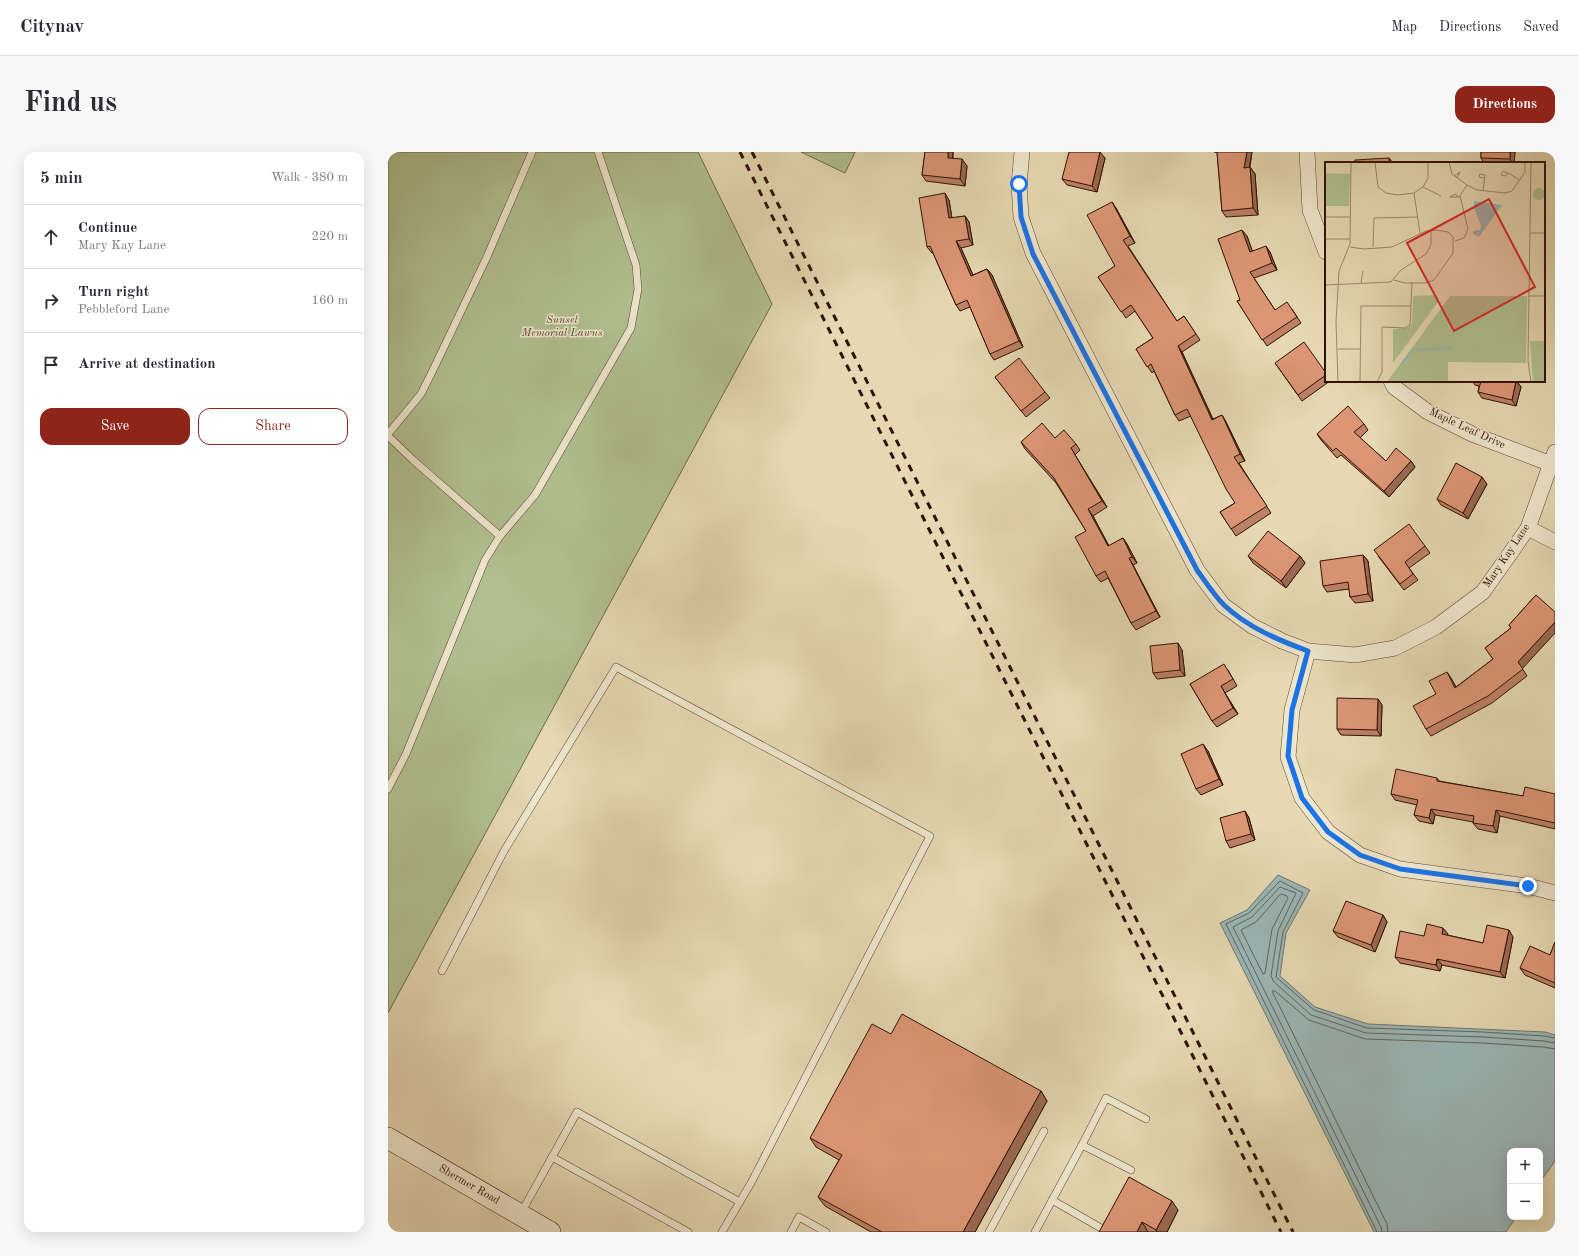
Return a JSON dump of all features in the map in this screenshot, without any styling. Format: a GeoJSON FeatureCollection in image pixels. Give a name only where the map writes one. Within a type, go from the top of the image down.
{"type":"FeatureCollection","features":[{"type":"Feature","properties":{"kind":"street","name":"Mary Kay Lane"},"geometry":{"type":"LineString","coordinates":[[1022,152],[1019,184],[1021,217],[1033,254],[1197,570],[1223,605],[1252,626],[1282,641],[1308,651],[1355,655],[1395,648],[1436,627],[1483,592],[1528,528],[1553,458]]}},
{"type":"Feature","properties":{"kind":"street"},"geometry":{"type":"LineString","coordinates":[[1307,152],[1310,210],[1325,249]]}},
{"type":"Feature","properties":{"kind":"street","name":"Maple Leaf Drive"},"geometry":{"type":"LineString","coordinates":[[1392,382],[1394,387],[1428,412],[1472,434],[1553,458]]}},
{"type":"Feature","properties":{"kind":"street"},"geometry":{"type":"LineString","coordinates":[[1528,528],[1555,542]]}},
{"type":"Feature","properties":{"kind":"street"},"geometry":{"type":"LineString","coordinates":[[1308,651],[1292,710],[1288,756],[1302,798],[1328,832],[1360,855],[1400,869],[1528,886],[1555,893]]}},
{"type":"Feature","properties":{"kind":"street","name":"Shermer Road"},"geometry":{"type":"LineString","coordinates":[[388,1138],[550,1232]]}},
{"type":"Feature","properties":{"kind":"lane"},"geometry":{"type":"LineString","coordinates":[[500,536],[413,460],[388,435],[420,394],[434,368],[486,259],[532,152]]}},
{"type":"Feature","properties":{"kind":"lane"},"geometry":{"type":"LineString","coordinates":[[388,789],[406,754],[484,560],[500,536],[535,495],[631,328],[638,289],[636,266],[598,152]]}},
{"type":"Feature","properties":{"kind":"lane"},"geometry":{"type":"LineString","coordinates":[[442,971],[504,851],[616,666],[930,836],[740,1202],[722,1232]]}},
{"type":"Feature","properties":{"kind":"lane"},"geometry":{"type":"LineString","coordinates":[[1035,1232],[1106,1098],[1146,1119]]}},
{"type":"Feature","properties":{"kind":"lane"},"geometry":{"type":"LineString","coordinates":[[520,1215],[577,1112],[740,1202]]}},
{"type":"Feature","properties":{"kind":"lane"},"geometry":{"type":"LineString","coordinates":[[989,1232],[1044,1131]]}},
{"type":"Feature","properties":{"kind":"lane"},"geometry":{"type":"LineString","coordinates":[[1082,1145],[1132,1170]]}},
{"type":"Feature","properties":{"kind":"lane"},"geometry":{"type":"LineString","coordinates":[[552,1157],[688,1232]]}},
{"type":"Feature","properties":{"kind":"lane"},"geometry":{"type":"LineString","coordinates":[[1052,1200],[1101,1228]]}},
{"type":"Feature","properties":{"kind":"lane"},"geometry":{"type":"LineString","coordinates":[[791,1232],[800,1217],[826,1232]]}},
{"type":"Feature","properties":{"kind":"green space","name":"Sunset Memorial Lawns"},"geometry":{"type":"Polygon","coordinates":[[[388,152],[698,152],[772,304],[388,1013],[388,152]]]}},
{"type":"Feature","properties":{"kind":"green space"},"geometry":{"type":"Polygon","coordinates":[[[801,152],[855,152],[845,173],[801,152]]]}},
{"type":"Feature","properties":{"kind":"water"},"geometry":{"type":"Polygon","coordinates":[[[1278,875],[1310,890],[1286,933],[1280,976],[1315,1007],[1368,1024],[1545,1032],[1555,1035],[1555,1161],[1543,1178],[1543,1148],[1507,1148],[1507,1220],[1514,1220],[1506,1232],[1374,1232],[1220,923],[1247,910],[1278,875]]]}},
{"type":"Feature","properties":{"kind":"building"},"geometry":{"type":"Polygon","coordinates":[[[925,152],[948,152],[948,158],[962,159],[960,179],[922,175],[925,152]]]}},
{"type":"Feature","properties":{"kind":"building"},"geometry":{"type":"Polygon","coordinates":[[[1069,152],[1100,152],[1092,186],[1062,179],[1069,152]]]}},
{"type":"Feature","properties":{"kind":"building"},"geometry":{"type":"Polygon","coordinates":[[[1217,152],[1247,152],[1244,168],[1250,167],[1253,208],[1222,211],[1217,152]]]}},
{"type":"Feature","properties":{"kind":"building"},"geometry":{"type":"Polygon","coordinates":[[[1481,152],[1510,152],[1510,159],[1481,158],[1481,152]]]}},
{"type":"Feature","properties":{"kind":"building"},"geometry":{"type":"Polygon","coordinates":[[[1389,158],[1389,162],[1355,162],[1355,160],[1389,158]]]}},
{"type":"Feature","properties":{"kind":"building"},"geometry":{"type":"Polygon","coordinates":[[[945,193],[949,218],[965,216],[969,239],[956,241],[971,276],[987,269],[1019,341],[990,354],[967,300],[956,305],[930,246],[927,247],[919,198],[945,193]]]}},
{"type":"Feature","properties":{"kind":"building"},"geometry":{"type":"Polygon","coordinates":[[[1112,202],[1130,236],[1123,240],[1177,321],[1184,316],[1196,334],[1178,346],[1212,420],[1222,415],[1240,454],[1234,457],[1267,506],[1231,529],[1220,512],[1235,503],[1226,489],[1187,409],[1175,415],[1151,364],[1147,367],[1136,349],[1153,338],[1131,305],[1121,312],[1098,277],[1115,266],[1087,215],[1112,202]]]}},
{"type":"Feature","properties":{"kind":"building"},"geometry":{"type":"Polygon","coordinates":[[[1242,230],[1250,252],[1266,246],[1272,263],[1250,272],[1275,310],[1287,302],[1297,317],[1262,340],[1237,301],[1240,300],[1218,239],[1242,230]]]}},
{"type":"Feature","properties":{"kind":"building"},"geometry":{"type":"Polygon","coordinates":[[[1304,342],[1325,372],[1325,376],[1298,395],[1275,363],[1304,342]]]}},
{"type":"Feature","properties":{"kind":"building"},"geometry":{"type":"Polygon","coordinates":[[[1019,358],[1045,392],[1021,411],[995,377],[1019,358]]]}},
{"type":"Feature","properties":{"kind":"building"},"geometry":{"type":"Polygon","coordinates":[[[1481,382],[1516,382],[1512,400],[1478,392],[1481,382]]]}},
{"type":"Feature","properties":{"kind":"building"},"geometry":{"type":"Polygon","coordinates":[[[1348,406],[1364,424],[1354,432],[1386,461],[1396,448],[1411,461],[1384,491],[1336,448],[1333,451],[1317,434],[1348,406]]]}},
{"type":"Feature","properties":{"kind":"building"},"geometry":{"type":"Polygon","coordinates":[[[1042,423],[1055,438],[1064,430],[1076,444],[1071,448],[1102,501],[1088,509],[1108,546],[1123,538],[1132,557],[1129,558],[1156,611],[1131,623],[1105,571],[1096,576],[1075,537],[1086,531],[1054,478],[1021,442],[1042,423]]]}},
{"type":"Feature","properties":{"kind":"building"},"geometry":{"type":"Polygon","coordinates":[[[1456,463],[1482,477],[1463,513],[1437,499],[1456,463]]]}},
{"type":"Feature","properties":{"kind":"building"},"geometry":{"type":"Polygon","coordinates":[[[1409,524],[1425,546],[1405,562],[1413,574],[1400,584],[1374,550],[1409,524]]]}},
{"type":"Feature","properties":{"kind":"building"},"geometry":{"type":"Polygon","coordinates":[[[1268,531],[1300,556],[1281,581],[1248,556],[1268,531]]]}},
{"type":"Feature","properties":{"kind":"building"},"geometry":{"type":"Polygon","coordinates":[[[1363,555],[1368,594],[1350,597],[1348,582],[1323,586],[1320,561],[1363,555]]]}},
{"type":"Feature","properties":{"kind":"building"},"geometry":{"type":"Polygon","coordinates":[[[1536,595],[1555,612],[1555,622],[1518,662],[1523,669],[1488,696],[1426,729],[1413,706],[1436,694],[1429,681],[1447,672],[1455,688],[1493,659],[1485,648],[1511,628],[1509,625],[1536,595]]]}},
{"type":"Feature","properties":{"kind":"building"},"geometry":{"type":"Polygon","coordinates":[[[1178,643],[1180,670],[1153,673],[1150,646],[1178,643]]]}},
{"type":"Feature","properties":{"kind":"building"},"geometry":{"type":"Polygon","coordinates":[[[1224,664],[1233,679],[1221,686],[1233,708],[1212,721],[1190,684],[1224,664]]]}},
{"type":"Feature","properties":{"kind":"building"},"geometry":{"type":"Polygon","coordinates":[[[1337,698],[1378,699],[1377,730],[1337,729],[1337,698]]]}},
{"type":"Feature","properties":{"kind":"building"},"geometry":{"type":"Polygon","coordinates":[[[1203,744],[1219,779],[1196,789],[1181,754],[1203,744]]]}},
{"type":"Feature","properties":{"kind":"building"},"geometry":{"type":"Polygon","coordinates":[[[1396,769],[1437,778],[1437,781],[1523,796],[1525,787],[1555,794],[1555,823],[1496,810],[1493,826],[1473,823],[1474,816],[1431,809],[1429,818],[1414,815],[1418,800],[1391,794],[1396,769]]]}},
{"type":"Feature","properties":{"kind":"building"},"geometry":{"type":"Polygon","coordinates":[[[1245,811],[1251,834],[1226,841],[1220,818],[1245,811]]]}},
{"type":"Feature","properties":{"kind":"building"},"geometry":{"type":"Polygon","coordinates":[[[1346,901],[1383,915],[1371,945],[1333,931],[1346,901]]]}},
{"type":"Feature","properties":{"kind":"building"},"geometry":{"type":"Polygon","coordinates":[[[1427,924],[1443,928],[1442,934],[1483,943],[1487,925],[1509,930],[1500,972],[1437,959],[1436,965],[1395,957],[1400,931],[1424,936],[1427,924]]]}},
{"type":"Feature","properties":{"kind":"building"},"geometry":{"type":"Polygon","coordinates":[[[1555,942],[1555,983],[1520,968],[1530,946],[1550,955],[1555,942]]]}},
{"type":"Feature","properties":{"kind":"building"},"geometry":{"type":"Polygon","coordinates":[[[902,1014],[1041,1091],[963,1232],[882,1232],[818,1197],[842,1155],[810,1138],[872,1024],[891,1034],[902,1014]]]}},
{"type":"Feature","properties":{"kind":"building"},"geometry":{"type":"Polygon","coordinates":[[[1129,1177],[1172,1201],[1156,1230],[1142,1222],[1137,1232],[1099,1232],[1129,1177]]]}},
{"type":"Feature","properties":{"kind":"railway"},"geometry":{"type":"LineString","coordinates":[[740,152],[1281,1232]]}},
{"type":"Feature","properties":{"kind":"railway"},"geometry":{"type":"LineString","coordinates":[[752,152],[1293,1232]]}},
{"type":"Feature","properties":{"kind":"route"},"geometry":{"type":"LineString","coordinates":[[1019,184],[1021,217],[1033,254],[1197,570],[1223,605],[1252,626],[1282,641],[1308,651],[1292,710],[1288,756],[1302,798],[1328,832],[1360,855],[1400,869],[1528,886]]}}]}
